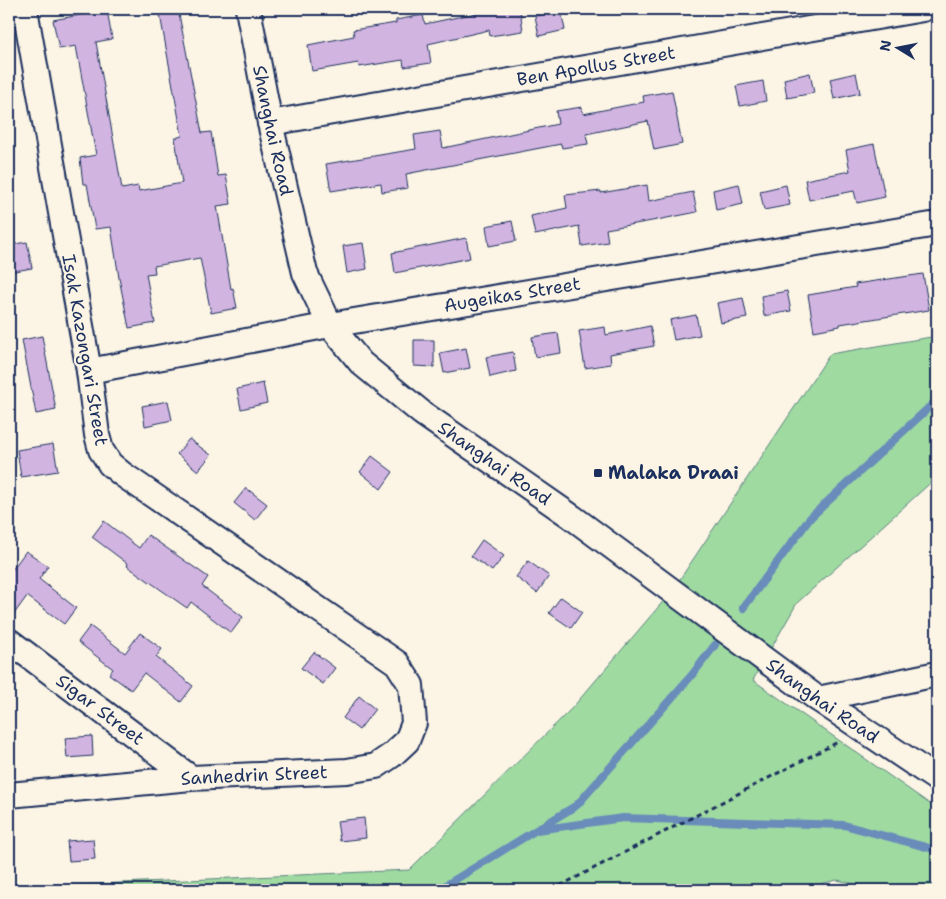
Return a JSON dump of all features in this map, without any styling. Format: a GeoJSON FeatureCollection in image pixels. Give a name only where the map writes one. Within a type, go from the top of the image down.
{"type":"FeatureCollection","features":[{"type":"Feature","properties":{"kind":"street","name":"Isak Kazongari Street"},"geometry":{"type":"LineString","coordinates":[[26,9],[101,450],[110,464],[396,663]]}},
{"type":"Feature","properties":{"kind":"street","name":"Shanghai Road"},"geometry":{"type":"LineString","coordinates":[[248,9],[270,123],[305,273],[330,325],[361,362],[422,413],[572,517],[818,699],[937,779]]}},
{"type":"Feature","properties":{"kind":"street","name":"Ben Apollus Street"},"geometry":{"type":"LineString","coordinates":[[270,123],[923,9]]}},
{"type":"Feature","properties":{"kind":"street","name":"Augeikas Street"},"geometry":{"type":"LineString","coordinates":[[89,371],[330,325],[937,224]]}},
{"type":"Feature","properties":{"kind":"street","name":"Sigar Street"},"geometry":{"type":"LineString","coordinates":[[9,641],[191,778]]}},
{"type":"Feature","properties":{"kind":"street","name":"Sanhedrin Street"},"geometry":{"type":"LineString","coordinates":[[9,795],[191,778],[347,771],[376,766],[407,741],[414,723],[411,685],[396,663]]}},
{"type":"Feature","properties":{"kind":"street"},"geometry":{"type":"LineString","coordinates":[[818,699],[937,674]]}},
{"type":"Feature","properties":{"kind":"path"},"geometry":{"type":"LineString","coordinates":[[552,890],[863,728]]}},
{"type":"Feature","properties":{"kind":"green space"},"geometry":{"type":"Polygon","coordinates":[[[937,336],[937,477],[797,603],[753,680],[937,809],[937,890],[882,890],[837,880],[795,890],[9,890],[9,888],[409,870],[573,707],[672,591],[830,354],[937,336]]]}},
{"type":"Feature","properties":{"kind":"building"},"geometry":{"type":"Polygon","coordinates":[[[159,9],[178,9],[202,133],[211,132],[218,176],[226,175],[231,204],[217,206],[231,289],[233,288],[237,308],[211,313],[200,258],[154,266],[155,273],[146,274],[155,323],[129,328],[111,227],[95,229],[87,184],[83,184],[80,158],[96,155],[76,46],[59,49],[53,20],[107,10],[112,39],[96,42],[122,189],[138,186],[139,191],[182,183],[175,138],[182,136],[159,9]]]}},
{"type":"Feature","properties":{"kind":"building"},"geometry":{"type":"Polygon","coordinates":[[[486,9],[520,9],[523,31],[490,36],[489,30],[428,44],[431,63],[404,67],[403,60],[359,67],[358,63],[312,71],[308,45],[354,36],[353,30],[396,23],[396,20],[423,15],[425,24],[486,11],[486,9]]]}},
{"type":"Feature","properties":{"kind":"building"},"geometry":{"type":"Polygon","coordinates":[[[561,11],[565,30],[539,36],[535,16],[561,11]]]}},
{"type":"Feature","properties":{"kind":"building"},"geometry":{"type":"Polygon","coordinates":[[[810,73],[814,93],[787,98],[784,79],[810,73]]]}},
{"type":"Feature","properties":{"kind":"building"},"geometry":{"type":"Polygon","coordinates":[[[856,73],[860,93],[834,99],[830,79],[856,73]]]}},
{"type":"Feature","properties":{"kind":"building"},"geometry":{"type":"Polygon","coordinates":[[[763,81],[766,101],[740,106],[736,86],[763,81]]]}},
{"type":"Feature","properties":{"kind":"building"},"geometry":{"type":"Polygon","coordinates":[[[672,91],[682,144],[654,150],[648,121],[586,134],[588,144],[562,148],[561,144],[406,174],[408,188],[382,192],[381,183],[331,191],[326,164],[416,149],[414,135],[440,131],[443,148],[558,124],[556,111],[582,107],[583,114],[644,102],[643,96],[672,91]]]}},
{"type":"Feature","properties":{"kind":"building"},"geometry":{"type":"Polygon","coordinates":[[[874,144],[885,197],[857,203],[854,191],[809,200],[805,180],[850,171],[846,150],[874,144]]]}},
{"type":"Feature","properties":{"kind":"building"},"geometry":{"type":"Polygon","coordinates":[[[739,184],[743,204],[716,210],[713,190],[739,184]]]}},
{"type":"Feature","properties":{"kind":"building"},"geometry":{"type":"Polygon","coordinates":[[[647,185],[649,201],[693,192],[697,212],[606,229],[608,242],[582,246],[579,226],[535,235],[531,216],[567,208],[565,195],[601,191],[601,193],[647,185]]]}},
{"type":"Feature","properties":{"kind":"building"},"geometry":{"type":"Polygon","coordinates":[[[786,185],[790,205],[764,210],[760,191],[786,185]]]}},
{"type":"Feature","properties":{"kind":"building"},"geometry":{"type":"Polygon","coordinates":[[[512,221],[516,241],[489,246],[486,226],[512,221]]]}},
{"type":"Feature","properties":{"kind":"building"},"geometry":{"type":"Polygon","coordinates":[[[466,238],[470,258],[395,273],[392,253],[466,238]]]}},
{"type":"Feature","properties":{"kind":"building"},"geometry":{"type":"Polygon","coordinates":[[[27,242],[32,268],[9,272],[9,245],[27,242]]]}},
{"type":"Feature","properties":{"kind":"building"},"geometry":{"type":"Polygon","coordinates":[[[363,243],[367,269],[347,273],[343,246],[363,243]]]}},
{"type":"Feature","properties":{"kind":"building"},"geometry":{"type":"Polygon","coordinates":[[[923,274],[929,310],[840,324],[840,326],[814,331],[808,295],[856,287],[855,284],[923,274]]]}},
{"type":"Feature","properties":{"kind":"building"},"geometry":{"type":"Polygon","coordinates":[[[787,291],[791,311],[764,316],[761,296],[787,291]]]}},
{"type":"Feature","properties":{"kind":"building"},"geometry":{"type":"Polygon","coordinates":[[[743,298],[747,318],[721,323],[717,303],[743,298]]]}},
{"type":"Feature","properties":{"kind":"building"},"geometry":{"type":"Polygon","coordinates":[[[696,315],[700,335],[674,340],[670,320],[696,315]]]}},
{"type":"Feature","properties":{"kind":"building"},"geometry":{"type":"Polygon","coordinates":[[[650,326],[654,346],[610,354],[611,364],[585,368],[579,331],[605,327],[606,335],[650,326]]]}},
{"type":"Feature","properties":{"kind":"building"},"geometry":{"type":"Polygon","coordinates":[[[558,333],[561,353],[535,357],[532,337],[558,333]]]}},
{"type":"Feature","properties":{"kind":"building"},"geometry":{"type":"Polygon","coordinates":[[[42,336],[56,410],[36,414],[22,340],[42,336]]]}},
{"type":"Feature","properties":{"kind":"building"},"geometry":{"type":"Polygon","coordinates":[[[414,340],[434,340],[434,367],[414,366],[414,340]]]}},
{"type":"Feature","properties":{"kind":"building"},"geometry":{"type":"Polygon","coordinates":[[[466,348],[470,368],[444,373],[440,353],[466,348]]]}},
{"type":"Feature","properties":{"kind":"building"},"geometry":{"type":"Polygon","coordinates":[[[513,352],[516,371],[490,377],[486,357],[513,352]]]}},
{"type":"Feature","properties":{"kind":"building"},"geometry":{"type":"Polygon","coordinates":[[[263,383],[267,403],[241,409],[237,389],[263,383]]]}},
{"type":"Feature","properties":{"kind":"building"},"geometry":{"type":"Polygon","coordinates":[[[168,401],[172,420],[145,426],[142,406],[168,401]]]}},
{"type":"Feature","properties":{"kind":"building"},"geometry":{"type":"Polygon","coordinates":[[[189,439],[211,455],[198,471],[177,454],[189,439]]]}},
{"type":"Feature","properties":{"kind":"building"},"geometry":{"type":"Polygon","coordinates":[[[53,444],[58,471],[21,477],[17,450],[53,444]]]}},
{"type":"Feature","properties":{"kind":"building"},"geometry":{"type":"Polygon","coordinates":[[[372,456],[393,472],[381,489],[360,472],[372,456]]]}},
{"type":"Feature","properties":{"kind":"building"},"geometry":{"type":"Polygon","coordinates":[[[246,488],[267,504],[255,520],[234,503],[246,488]]]}},
{"type":"Feature","properties":{"kind":"building"},"geometry":{"type":"Polygon","coordinates":[[[104,521],[139,548],[148,535],[208,577],[202,586],[243,617],[231,633],[191,602],[187,608],[127,566],[128,564],[92,537],[104,521]]]}},
{"type":"Feature","properties":{"kind":"building"},"geometry":{"type":"Polygon","coordinates":[[[482,540],[504,556],[492,571],[471,556],[482,540]]]}},
{"type":"Feature","properties":{"kind":"building"},"geometry":{"type":"Polygon","coordinates":[[[26,551],[48,566],[39,579],[76,608],[64,624],[27,596],[9,621],[9,574],[26,551]]]}},
{"type":"Feature","properties":{"kind":"building"},"geometry":{"type":"Polygon","coordinates":[[[528,561],[549,576],[537,593],[516,577],[528,561]]]}},
{"type":"Feature","properties":{"kind":"building"},"geometry":{"type":"Polygon","coordinates":[[[561,597],[582,612],[571,628],[549,613],[561,597]]]}},
{"type":"Feature","properties":{"kind":"building"},"geometry":{"type":"Polygon","coordinates":[[[90,626],[125,653],[140,633],[162,649],[156,657],[193,686],[181,702],[144,673],[131,690],[109,674],[113,669],[78,642],[90,626]]]}},
{"type":"Feature","properties":{"kind":"building"},"geometry":{"type":"Polygon","coordinates":[[[314,652],[335,668],[323,684],[301,668],[314,652]]]}},
{"type":"Feature","properties":{"kind":"building"},"geometry":{"type":"Polygon","coordinates":[[[359,696],[375,709],[359,730],[343,718],[359,696]]]}},
{"type":"Feature","properties":{"kind":"building"},"geometry":{"type":"Polygon","coordinates":[[[92,736],[93,756],[67,758],[65,738],[92,736]]]}},
{"type":"Feature","properties":{"kind":"building"},"geometry":{"type":"Polygon","coordinates":[[[364,818],[366,838],[340,841],[337,821],[364,818]]]}},
{"type":"Feature","properties":{"kind":"building"},"geometry":{"type":"Polygon","coordinates":[[[93,839],[95,859],[69,861],[67,841],[93,839]]]}},
{"type":"Feature","properties":{"kind":"waterway"},"geometry":{"type":"LineString","coordinates":[[743,608],[811,517],[937,400]]}},
{"type":"Feature","properties":{"kind":"waterway"},"geometry":{"type":"LineString","coordinates":[[436,890],[577,805],[692,675],[715,645]]}},
{"type":"Feature","properties":{"kind":"waterway"},"geometry":{"type":"LineString","coordinates":[[537,830],[623,818],[844,825],[937,850]]}},
{"type":"Feature","properties":{"kind":"place","name":"Malaka Draai"},"geometry":{"type":"Point","coordinates":[598,473]}}]}
